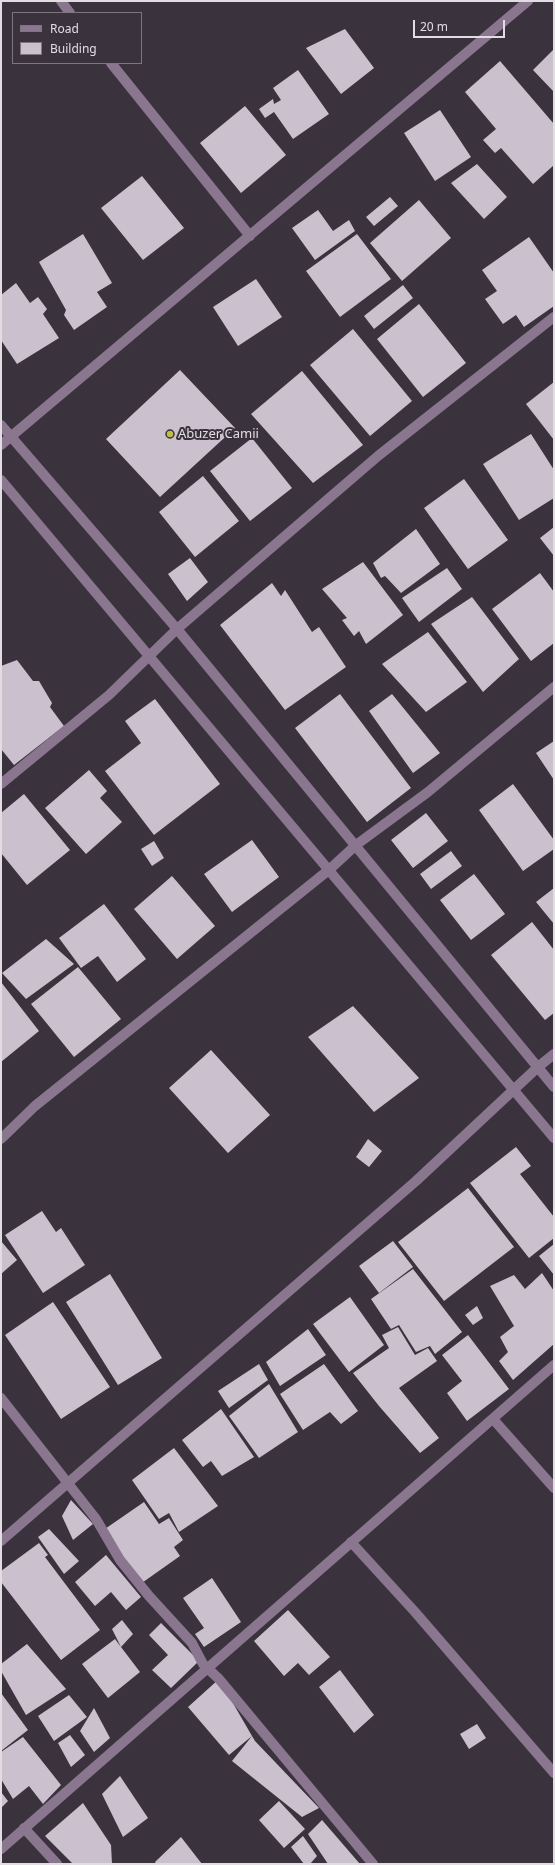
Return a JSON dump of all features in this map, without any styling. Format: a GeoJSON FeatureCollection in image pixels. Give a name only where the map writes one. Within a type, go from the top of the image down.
{"type":"FeatureCollection","features":[{"type":"Feature","properties":{"kind":"street"},"geometry":{"type":"LineString","coordinates":[[61,1],[69,12]]}},
{"type":"Feature","properties":{"kind":"street"},"geometry":{"type":"LineString","coordinates":[[1,445],[528,1]]}},
{"type":"Feature","properties":{"kind":"street"},"geometry":{"type":"LineString","coordinates":[[111,64],[250,236]]}},
{"type":"Feature","properties":{"kind":"street"},"geometry":{"type":"LineString","coordinates":[[1,784],[110,696],[178,629],[378,456],[554,317]]}},
{"type":"Feature","properties":{"kind":"street"},"geometry":{"type":"LineString","coordinates":[[1,424],[178,629],[554,1087]]}},
{"type":"Feature","properties":{"kind":"street"},"geometry":{"type":"LineString","coordinates":[[1,480],[148,657],[330,869],[554,1138]]}},
{"type":"Feature","properties":{"kind":"street"},"geometry":{"type":"LineString","coordinates":[[1,1140],[35,1106],[330,869],[356,845],[428,792],[554,687]]}},
{"type":"Feature","properties":{"kind":"street"},"geometry":{"type":"LineString","coordinates":[[1,1541],[416,1181],[513,1090],[554,1054]]}},
{"type":"Feature","properties":{"kind":"street"},"geometry":{"type":"LineString","coordinates":[[1,1849],[554,1366]]}},
{"type":"Feature","properties":{"kind":"street"},"geometry":{"type":"LineString","coordinates":[[1,1398],[96,1519],[120,1560],[149,1596],[192,1643],[207,1668],[219,1679],[373,1864]]}},
{"type":"Feature","properties":{"kind":"street"},"geometry":{"type":"LineString","coordinates":[[493,1419],[554,1488]]}},
{"type":"Feature","properties":{"kind":"street"},"geometry":{"type":"LineString","coordinates":[[351,1542],[415,1612],[554,1773]]}},
{"type":"Feature","properties":{"kind":"street"},"geometry":{"type":"LineString","coordinates":[[24,1828],[57,1864]]}},
{"type":"Feature","properties":{"kind":"building"},"geometry":{"type":"Polygon","coordinates":[[[345,29],[374,68],[341,94],[306,48],[345,29]]]}},
{"type":"Feature","properties":{"kind":"building"},"geometry":{"type":"Polygon","coordinates":[[[554,49],[554,92],[533,70],[554,49]]]}},
{"type":"Feature","properties":{"kind":"building"},"geometry":{"type":"Polygon","coordinates":[[[500,61],[554,124],[554,165],[533,184],[501,148],[495,153],[483,140],[496,129],[465,92],[500,61]]]}},
{"type":"Feature","properties":{"kind":"building"},"geometry":{"type":"Polygon","coordinates":[[[298,70],[329,114],[293,139],[274,112],[265,118],[259,109],[273,99],[274,104],[281,100],[273,88],[298,70]]]}},
{"type":"Feature","properties":{"kind":"building"},"geometry":{"type":"Polygon","coordinates":[[[245,106],[286,155],[241,193],[200,143],[245,106]]]}},
{"type":"Feature","properties":{"kind":"building"},"geometry":{"type":"Polygon","coordinates":[[[440,110],[471,157],[435,181],[404,133],[440,110]]]}},
{"type":"Feature","properties":{"kind":"building"},"geometry":{"type":"Polygon","coordinates":[[[477,164],[507,197],[484,219],[451,183],[477,164]]]}},
{"type":"Feature","properties":{"kind":"building"},"geometry":{"type":"Polygon","coordinates":[[[142,176],[184,228],[143,260],[101,208],[142,176]]]}},
{"type":"Feature","properties":{"kind":"building"},"geometry":{"type":"Polygon","coordinates":[[[390,197],[398,206],[374,226],[366,217],[390,197]]]}},
{"type":"Feature","properties":{"kind":"building"},"geometry":{"type":"Polygon","coordinates":[[[419,200],[451,238],[402,281],[370,243],[419,200]]]}},
{"type":"Feature","properties":{"kind":"building"},"geometry":{"type":"Polygon","coordinates":[[[318,210],[333,231],[349,220],[355,231],[315,260],[292,228],[318,210]]]}},
{"type":"Feature","properties":{"kind":"building"},"geometry":{"type":"Polygon","coordinates":[[[83,234],[112,283],[97,292],[107,307],[74,330],[64,315],[66,310],[39,262],[83,234]]]}},
{"type":"Feature","properties":{"kind":"building"},"geometry":{"type":"Polygon","coordinates":[[[357,234],[391,279],[340,317],[306,271],[357,234]]]}},
{"type":"Feature","properties":{"kind":"building"},"geometry":{"type":"Polygon","coordinates":[[[529,237],[554,273],[554,306],[524,327],[516,315],[503,324],[485,299],[497,291],[482,270],[529,237]]]}},
{"type":"Feature","properties":{"kind":"building"},"geometry":{"type":"Polygon","coordinates":[[[256,279],[282,317],[238,346],[213,307],[256,279]]]}},
{"type":"Feature","properties":{"kind":"building"},"geometry":{"type":"Polygon","coordinates":[[[16,283],[30,303],[38,297],[47,309],[43,314],[59,338],[17,364],[1,340],[1,295],[16,283]]]}},
{"type":"Feature","properties":{"kind":"building"},"geometry":{"type":"Polygon","coordinates":[[[403,285],[413,298],[374,329],[364,316],[403,285]]]}},
{"type":"Feature","properties":{"kind":"building"},"geometry":{"type":"Polygon","coordinates":[[[419,304],[466,363],[423,397],[377,339],[419,304]]]}},
{"type":"Feature","properties":{"kind":"building"},"geometry":{"type":"Polygon","coordinates":[[[353,329],[412,401],[370,436],[310,365],[353,329]]]}},
{"type":"Feature","properties":{"kind":"building","name":"Abuzer Camii"},"geometry":{"type":"Polygon","coordinates":[[[180,370],[235,428],[160,497],[106,439],[180,370]]]}},
{"type":"Feature","properties":{"kind":"building"},"geometry":{"type":"Polygon","coordinates":[[[302,371],[363,445],[313,483],[251,414],[302,371]]]}},
{"type":"Feature","properties":{"kind":"building"},"geometry":{"type":"Polygon","coordinates":[[[554,382],[554,440],[526,404],[554,382]]]}},
{"type":"Feature","properties":{"kind":"building"},"geometry":{"type":"Polygon","coordinates":[[[531,434],[554,470],[554,498],[519,520],[483,464],[531,434]]]}},
{"type":"Feature","properties":{"kind":"building"},"geometry":{"type":"Polygon","coordinates":[[[252,438],[292,488],[250,521],[210,471],[252,438]]]}},
{"type":"Feature","properties":{"kind":"building"},"geometry":{"type":"Polygon","coordinates":[[[203,476],[239,521],[195,557],[159,512],[203,476]]]}},
{"type":"Feature","properties":{"kind":"building"},"geometry":{"type":"Polygon","coordinates":[[[464,479],[508,540],[468,569],[424,508],[464,479]]]}},
{"type":"Feature","properties":{"kind":"building"},"geometry":{"type":"Polygon","coordinates":[[[554,527],[554,556],[540,538],[554,527]]]}},
{"type":"Feature","properties":{"kind":"building"},"geometry":{"type":"Polygon","coordinates":[[[416,529],[440,564],[401,593],[385,576],[381,578],[373,563],[416,529]]]}},
{"type":"Feature","properties":{"kind":"building"},"geometry":{"type":"Polygon","coordinates":[[[190,558],[208,582],[187,601],[168,574],[190,558]]]}},
{"type":"Feature","properties":{"kind":"building"},"geometry":{"type":"Polygon","coordinates":[[[363,562],[403,615],[366,644],[359,631],[354,636],[342,620],[347,618],[322,589],[363,562]]]}},
{"type":"Feature","properties":{"kind":"building"},"geometry":{"type":"Polygon","coordinates":[[[447,568],[462,589],[419,622],[402,598],[447,568]]]}},
{"type":"Feature","properties":{"kind":"building"},"geometry":{"type":"Polygon","coordinates":[[[540,573],[554,592],[554,643],[531,661],[492,609],[540,573]]]}},
{"type":"Feature","properties":{"kind":"building"},"geometry":{"type":"Polygon","coordinates":[[[272,583],[281,596],[285,590],[312,632],[319,627],[346,667],[285,710],[220,625],[272,583]]]}},
{"type":"Feature","properties":{"kind":"building"},"geometry":{"type":"Polygon","coordinates":[[[472,597],[519,659],[483,692],[431,624],[472,597]]]}},
{"type":"Feature","properties":{"kind":"building"},"geometry":{"type":"Polygon","coordinates":[[[428,632],[467,682],[426,712],[382,664],[428,632]]]}},
{"type":"Feature","properties":{"kind":"building"},"geometry":{"type":"Polygon","coordinates":[[[17,660],[33,681],[39,681],[52,703],[50,707],[64,726],[14,765],[1,749],[1,666],[17,660]]]}},
{"type":"Feature","properties":{"kind":"building"},"geometry":{"type":"Polygon","coordinates":[[[340,694],[411,788],[367,822],[295,728],[340,694]]]}},
{"type":"Feature","properties":{"kind":"building"},"geometry":{"type":"Polygon","coordinates":[[[392,694],[440,753],[413,773],[369,711],[392,694]]]}},
{"type":"Feature","properties":{"kind":"building"},"geometry":{"type":"Polygon","coordinates":[[[155,699],[220,784],[154,835],[105,771],[141,743],[125,721],[155,699]]]}},
{"type":"Feature","properties":{"kind":"building"},"geometry":{"type":"Polygon","coordinates":[[[554,741],[554,780],[536,753],[554,741]]]}},
{"type":"Feature","properties":{"kind":"building"},"geometry":{"type":"Polygon","coordinates":[[[89,770],[107,791],[100,798],[122,822],[86,854],[45,808],[89,770]]]}},
{"type":"Feature","properties":{"kind":"building"},"geometry":{"type":"Polygon","coordinates":[[[513,784],[554,840],[554,849],[523,871],[479,810],[513,784]]]}},
{"type":"Feature","properties":{"kind":"building"},"geometry":{"type":"Polygon","coordinates":[[[24,794],[70,850],[27,885],[1,853],[1,813],[24,794]]]}},
{"type":"Feature","properties":{"kind":"building"},"geometry":{"type":"Polygon","coordinates":[[[426,813],[448,841],[413,868],[391,840],[426,813]]]}},
{"type":"Feature","properties":{"kind":"building"},"geometry":{"type":"Polygon","coordinates":[[[252,840],[279,877],[232,912],[204,874],[252,840]]]}},
{"type":"Feature","properties":{"kind":"building"},"geometry":{"type":"Polygon","coordinates":[[[154,841],[164,858],[152,866],[141,849],[154,841]]]}},
{"type":"Feature","properties":{"kind":"building"},"geometry":{"type":"Polygon","coordinates":[[[451,851],[462,866],[431,889],[420,874],[451,851]]]}},
{"type":"Feature","properties":{"kind":"building"},"geometry":{"type":"Polygon","coordinates":[[[474,874],[505,914],[471,940],[440,900],[474,874]]]}},
{"type":"Feature","properties":{"kind":"building"},"geometry":{"type":"Polygon","coordinates":[[[172,876],[215,926],[177,959],[134,909],[172,876]]]}},
{"type":"Feature","properties":{"kind":"building"},"geometry":{"type":"Polygon","coordinates":[[[554,888],[554,924],[536,902],[554,888]]]}},
{"type":"Feature","properties":{"kind":"building"},"geometry":{"type":"Polygon","coordinates":[[[104,904],[146,959],[117,982],[98,956],[81,968],[59,938],[104,904]]]}},
{"type":"Feature","properties":{"kind":"building"},"geometry":{"type":"Polygon","coordinates":[[[532,922],[554,950],[554,1013],[545,1020],[491,955],[532,922]]]}},
{"type":"Feature","properties":{"kind":"building"},"geometry":{"type":"Polygon","coordinates":[[[46,939],[74,964],[26,999],[2,973],[46,939]]]}},
{"type":"Feature","properties":{"kind":"building"},"geometry":{"type":"Polygon","coordinates":[[[78,967],[121,1019],[74,1057],[31,1004],[78,967]]]}},
{"type":"Feature","properties":{"kind":"building"},"geometry":{"type":"Polygon","coordinates":[[[1,982],[39,1031],[1,1062],[1,982]]]}},
{"type":"Feature","properties":{"kind":"building"},"geometry":{"type":"Polygon","coordinates":[[[353,1006],[419,1078],[374,1112],[308,1037],[353,1006]]]}},
{"type":"Feature","properties":{"kind":"building"},"geometry":{"type":"Polygon","coordinates":[[[211,1050],[270,1115],[228,1153],[169,1088],[211,1050]]]}},
{"type":"Feature","properties":{"kind":"building"},"geometry":{"type":"Polygon","coordinates":[[[368,1139],[382,1151],[369,1167],[356,1157],[368,1139]]]}},
{"type":"Feature","properties":{"kind":"building"},"geometry":{"type":"Polygon","coordinates":[[[516,1147],[531,1166],[520,1174],[554,1217],[554,1238],[529,1258],[470,1183],[516,1147]]]}},
{"type":"Feature","properties":{"kind":"building"},"geometry":{"type":"Polygon","coordinates":[[[468,1188],[514,1247],[444,1301],[398,1242],[468,1188]]]}},
{"type":"Feature","properties":{"kind":"building"},"geometry":{"type":"Polygon","coordinates":[[[42,1211],[56,1232],[61,1228],[85,1265],[43,1293],[5,1235],[42,1211]]]}},
{"type":"Feature","properties":{"kind":"building"},"geometry":{"type":"Polygon","coordinates":[[[1,1241],[17,1260],[1,1274],[1,1241]]]}},
{"type":"Feature","properties":{"kind":"building"},"geometry":{"type":"Polygon","coordinates":[[[393,1241],[413,1267],[379,1293],[359,1266],[393,1241]]]}},
{"type":"Feature","properties":{"kind":"building"},"geometry":{"type":"Polygon","coordinates":[[[554,1244],[554,1275],[539,1256],[554,1244]]]}},
{"type":"Feature","properties":{"kind":"building"},"geometry":{"type":"Polygon","coordinates":[[[413,1269],[462,1332],[435,1354],[430,1346],[416,1352],[399,1325],[391,1329],[371,1299],[413,1269]]]}},
{"type":"Feature","properties":{"kind":"building"},"geometry":{"type":"Polygon","coordinates":[[[542,1273],[554,1291],[554,1344],[513,1380],[499,1361],[508,1352],[500,1337],[514,1326],[490,1286],[514,1275],[525,1289],[542,1273]]]}},
{"type":"Feature","properties":{"kind":"building"},"geometry":{"type":"Polygon","coordinates":[[[110,1274],[162,1358],[118,1385],[66,1302],[110,1274]]]}},
{"type":"Feature","properties":{"kind":"building"},"geometry":{"type":"Polygon","coordinates":[[[350,1297],[384,1345],[349,1372],[313,1324],[350,1297]]]}},
{"type":"Feature","properties":{"kind":"building"},"geometry":{"type":"Polygon","coordinates":[[[53,1302],[110,1387],[61,1419],[5,1335],[53,1302]]]}},
{"type":"Feature","properties":{"kind":"building"},"geometry":{"type":"Polygon","coordinates":[[[477,1306],[483,1318],[473,1325],[465,1315],[477,1306]]]}},
{"type":"Feature","properties":{"kind":"building"},"geometry":{"type":"Polygon","coordinates":[[[398,1327],[415,1355],[428,1348],[437,1361],[399,1388],[439,1438],[420,1453],[379,1406],[353,1373],[389,1348],[382,1335],[398,1327]]]}},
{"type":"Feature","properties":{"kind":"building"},"geometry":{"type":"Polygon","coordinates":[[[308,1329],[326,1355],[280,1386],[266,1362],[308,1329]]]}},
{"type":"Feature","properties":{"kind":"building"},"geometry":{"type":"Polygon","coordinates":[[[468,1335],[509,1389],[467,1421],[447,1393],[462,1381],[442,1355],[468,1335]]]}},
{"type":"Feature","properties":{"kind":"building"},"geometry":{"type":"Polygon","coordinates":[[[259,1364],[268,1380],[229,1408],[218,1391],[259,1364]]]}},
{"type":"Feature","properties":{"kind":"building"},"geometry":{"type":"Polygon","coordinates":[[[324,1364],[358,1411],[341,1424],[330,1412],[303,1430],[280,1394],[324,1364]]]}},
{"type":"Feature","properties":{"kind":"building"},"geometry":{"type":"Polygon","coordinates":[[[269,1384],[298,1432],[259,1458],[229,1416],[269,1384]]]}},
{"type":"Feature","properties":{"kind":"building"},"geometry":{"type":"Polygon","coordinates":[[[221,1409],[254,1457],[222,1476],[211,1461],[203,1467],[182,1440],[221,1409]]]}},
{"type":"Feature","properties":{"kind":"building"},"geometry":{"type":"Polygon","coordinates":[[[174,1448],[218,1506],[179,1532],[169,1513],[159,1519],[132,1480],[174,1448]]]}},
{"type":"Feature","properties":{"kind":"building"},"geometry":{"type":"Polygon","coordinates":[[[71,1500],[93,1524],[73,1540],[62,1516],[71,1500]]]}},
{"type":"Feature","properties":{"kind":"building"},"geometry":{"type":"Polygon","coordinates":[[[144,1502],[159,1524],[169,1518],[183,1540],[174,1547],[180,1556],[139,1585],[102,1531],[144,1502]]]}},
{"type":"Feature","properties":{"kind":"building"},"geometry":{"type":"Polygon","coordinates":[[[49,1529],[79,1561],[64,1574],[38,1537],[49,1529]]]}},
{"type":"Feature","properties":{"kind":"building"},"geometry":{"type":"Polygon","coordinates":[[[39,1543],[48,1555],[45,1557],[100,1630],[61,1660],[1,1582],[1,1571],[39,1543]]]}},
{"type":"Feature","properties":{"kind":"building"},"geometry":{"type":"Polygon","coordinates":[[[106,1555],[141,1597],[126,1610],[111,1592],[95,1606],[75,1582],[106,1555]]]}},
{"type":"Feature","properties":{"kind":"building"},"geometry":{"type":"Polygon","coordinates":[[[212,1578],[241,1622],[204,1647],[195,1634],[204,1628],[183,1598],[212,1578]]]}},
{"type":"Feature","properties":{"kind":"building"},"geometry":{"type":"Polygon","coordinates":[[[288,1610],[330,1657],[309,1675],[298,1663],[284,1676],[254,1641],[288,1610]]]}},
{"type":"Feature","properties":{"kind":"building"},"geometry":{"type":"Polygon","coordinates":[[[122,1620],[133,1634],[121,1647],[112,1629],[122,1620]]]}},
{"type":"Feature","properties":{"kind":"building"},"geometry":{"type":"Polygon","coordinates":[[[161,1623],[199,1661],[171,1688],[152,1670],[168,1655],[149,1635],[161,1623]]]}},
{"type":"Feature","properties":{"kind":"building"},"geometry":{"type":"Polygon","coordinates":[[[115,1639],[140,1672],[108,1698],[82,1664],[115,1639]]]}},
{"type":"Feature","properties":{"kind":"building"},"geometry":{"type":"Polygon","coordinates":[[[27,1644],[66,1689],[26,1715],[1,1671],[1,1664],[27,1644]]]}},
{"type":"Feature","properties":{"kind":"building"},"geometry":{"type":"Polygon","coordinates":[[[340,1670],[374,1715],[354,1733],[319,1687],[340,1670]]]}},
{"type":"Feature","properties":{"kind":"building"},"geometry":{"type":"Polygon","coordinates":[[[219,1679],[252,1736],[229,1755],[188,1707],[219,1679]]]}},
{"type":"Feature","properties":{"kind":"building"},"geometry":{"type":"Polygon","coordinates":[[[1,1693],[28,1730],[1,1751],[1,1693]]]}},
{"type":"Feature","properties":{"kind":"building"},"geometry":{"type":"Polygon","coordinates":[[[69,1695],[87,1717],[54,1741],[38,1716],[69,1695]]]}},
{"type":"Feature","properties":{"kind":"building"},"geometry":{"type":"Polygon","coordinates":[[[94,1708],[110,1738],[94,1752],[80,1731],[94,1708]]]}},
{"type":"Feature","properties":{"kind":"building"},"geometry":{"type":"Polygon","coordinates":[[[477,1724],[486,1738],[469,1749],[460,1734],[477,1724]]]}},
{"type":"Feature","properties":{"kind":"building"},"geometry":{"type":"Polygon","coordinates":[[[70,1735],[85,1755],[71,1767],[58,1743],[70,1735]]]}},
{"type":"Feature","properties":{"kind":"building"},"geometry":{"type":"Polygon","coordinates":[[[252,1736],[255,1741],[319,1808],[302,1817],[232,1761],[252,1736]]]}},
{"type":"Feature","properties":{"kind":"building"},"geometry":{"type":"Polygon","coordinates":[[[23,1737],[61,1785],[43,1804],[29,1786],[13,1799],[1,1779],[1,1752],[23,1737]]]}},
{"type":"Feature","properties":{"kind":"building"},"geometry":{"type":"Polygon","coordinates":[[[120,1776],[148,1818],[123,1837],[102,1794],[120,1776]]]}},
{"type":"Feature","properties":{"kind":"building"},"geometry":{"type":"Polygon","coordinates":[[[1,1792],[8,1801],[1,1808],[1,1792]]]}},
{"type":"Feature","properties":{"kind":"building"},"geometry":{"type":"Polygon","coordinates":[[[279,1801],[305,1829],[284,1848],[259,1820],[279,1801]]]}},
{"type":"Feature","properties":{"kind":"building"},"geometry":{"type":"Polygon","coordinates":[[[83,1803],[111,1845],[112,1864],[73,1864],[45,1836],[83,1803]]]}},
{"type":"Feature","properties":{"kind":"building"},"geometry":{"type":"Polygon","coordinates":[[[322,1820],[360,1864],[328,1864],[308,1834],[322,1820]]]}},
{"type":"Feature","properties":{"kind":"building"},"geometry":{"type":"Polygon","coordinates":[[[303,1836],[317,1856],[310,1864],[304,1864],[291,1847],[303,1836]]]}},
{"type":"Feature","properties":{"kind":"building"},"geometry":{"type":"Polygon","coordinates":[[[181,1837],[202,1864],[156,1864],[155,1862],[181,1837]]]}},
{"type":"Feature","properties":{"kind":"place","name":"Abuzer Camii"},"geometry":{"type":"Point","coordinates":[170,434]}}]}
